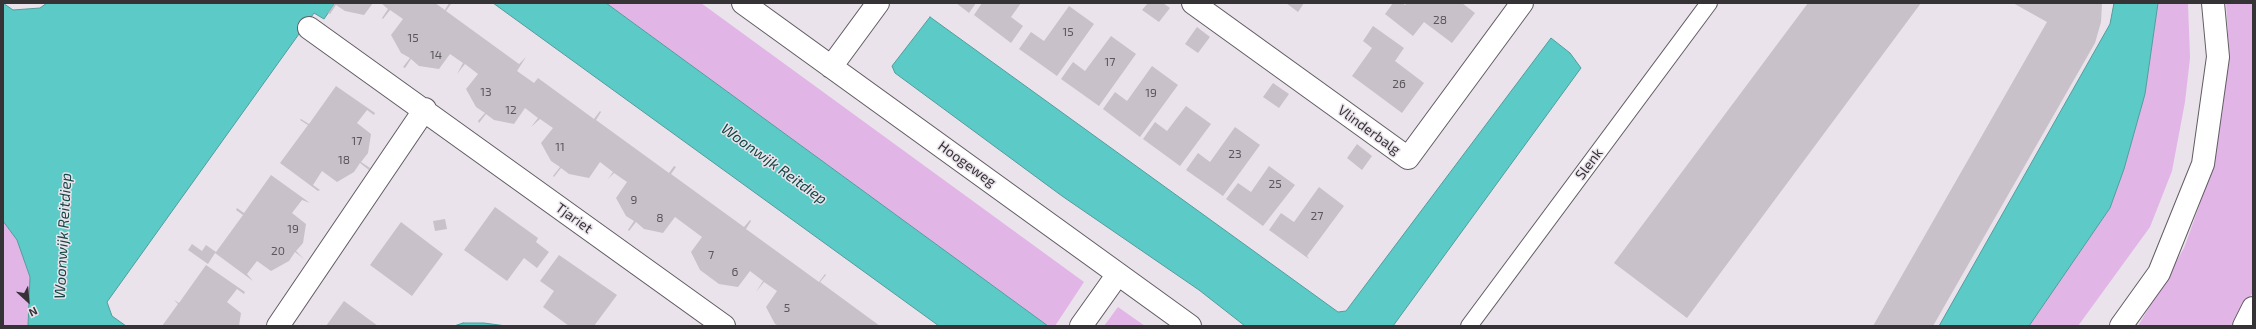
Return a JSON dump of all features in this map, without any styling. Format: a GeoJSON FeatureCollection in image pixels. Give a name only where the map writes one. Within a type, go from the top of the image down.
{"type":"FeatureCollection","features":[{"type":"Feature","properties":{"kind":"street","name":"Hoogeweg"},"geometry":{"type":"LineString","coordinates":[[743,3],[1190,326]]}},
{"type":"Feature","properties":{"kind":"street"},"geometry":{"type":"LineString","coordinates":[[831,67],[878,3]]}},
{"type":"Feature","properties":{"kind":"street","name":"Vlinderbalg"},"geometry":{"type":"LineString","coordinates":[[1193,3],[1408,158],[1522,3]]}},
{"type":"Feature","properties":{"kind":"street"},"geometry":{"type":"LineString","coordinates":[[2121,326],[2159,273],[2203,164],[2218,57],[2213,3]]}},
{"type":"Feature","properties":{"kind":"street","name":"Tjariet"},"geometry":{"type":"LineString","coordinates":[[309,28],[425,109],[724,326]]}},
{"type":"Feature","properties":{"kind":"street"},"geometry":{"type":"LineString","coordinates":[[278,326],[425,109]]}},
{"type":"Feature","properties":{"kind":"street"},"geometry":{"type":"LineString","coordinates":[[1081,326],[1118,274]]}},
{"type":"Feature","properties":{"kind":"street"},"geometry":{"type":"LineString","coordinates":[[2244,326],[2253,308]]}},
{"type":"Feature","properties":{"kind":"lane","name":"Slenk"},"geometry":{"type":"LineString","coordinates":[[1469,326],[1709,3]]}},
{"type":"Feature","properties":{"kind":"shaded area"},"geometry":{"type":"Polygon","coordinates":[[[606,3],[701,3],[1084,282],[1055,326],[1048,326],[606,3]]]}},
{"type":"Feature","properties":{"kind":"shaded area"},"geometry":{"type":"Polygon","coordinates":[[[2158,3],[2188,3],[2190,58],[2185,102],[2172,171],[2150,227],[2078,326],[2029,326],[2110,208],[2124,169],[2145,94],[2158,3]]]}},
{"type":"Feature","properties":{"kind":"shaded area"},"geometry":{"type":"Polygon","coordinates":[[[2226,3],[2253,3],[2253,292],[2233,326],[2138,326],[2184,248],[2207,184],[2222,115],[2229,52],[2226,3]]]}},
{"type":"Feature","properties":{"kind":"shaded area"},"geometry":{"type":"Polygon","coordinates":[[[3,221],[17,240],[30,277],[28,326],[3,326],[3,221]]]}},
{"type":"Feature","properties":{"kind":"shaded area"},"geometry":{"type":"Polygon","coordinates":[[[1118,307],[1145,326],[1104,326],[1118,307]]]}},
{"type":"Feature","properties":{"kind":"water","name":"Woonwijk Reitdiep"},"geometry":{"type":"Polygon","coordinates":[[[3,3],[13,10],[40,8],[47,3],[335,3],[324,19],[314,13],[107,302],[112,316],[126,326],[28,326],[30,277],[17,240],[3,221],[3,3]]]}},
{"type":"Feature","properties":{"kind":"water","name":"Woonwijk Reitdiep"},"geometry":{"type":"Polygon","coordinates":[[[493,3],[606,3],[1048,326],[939,326],[493,3]]]}},
{"type":"Feature","properties":{"kind":"water"},"geometry":{"type":"Polygon","coordinates":[[[2114,3],[2158,3],[2145,94],[2124,169],[2110,208],[2029,326],[1939,326],[2110,24],[2114,3]]]}},
{"type":"Feature","properties":{"kind":"water"},"geometry":{"type":"Polygon","coordinates":[[[930,17],[1338,312],[1346,311],[1551,38],[1570,53],[1581,68],[1393,326],[1245,326],[1199,290],[1062,196],[895,73],[892,66],[930,17]]]}},
{"type":"Feature","properties":{"kind":"water"},"geometry":{"type":"Polygon","coordinates":[[[463,323],[484,323],[506,326],[454,326],[463,323]]]}},
{"type":"Feature","properties":{"kind":"building"},"geometry":{"type":"Polygon","coordinates":[[[335,3],[373,3],[364,15],[345,11],[336,5],[330,14],[328,13],[335,3]]]}},
{"type":"Feature","properties":{"kind":"building"},"geometry":{"type":"Polygon","coordinates":[[[381,3],[435,3],[445,10],[449,3],[451,4],[446,11],[519,64],[526,57],[517,71],[534,83],[538,78],[594,119],[600,111],[601,112],[596,120],[669,173],[674,166],[676,167],[671,174],[744,227],[750,220],[751,221],[746,229],[819,282],[825,274],[826,275],[820,282],[880,326],[779,326],[775,324],[766,307],[777,291],[764,282],[756,292],[763,281],[750,271],[738,287],[719,284],[700,270],[691,252],[702,237],[675,217],[663,233],[644,229],[636,222],[629,231],[628,230],[634,221],[626,216],[616,198],[627,182],[614,173],[608,179],[613,172],[600,162],[589,178],[569,174],[561,168],[554,177],[553,176],[560,167],[551,161],[541,143],[553,128],[540,119],[531,127],[538,118],[525,108],[514,124],[494,120],[486,114],[479,123],[478,121],[485,113],[476,107],[466,89],[478,74],[465,64],[457,74],[463,63],[450,54],[439,69],[419,66],[411,59],[405,68],[403,67],[410,58],[401,53],[391,35],[403,19],[390,10],[383,19],[382,18],[388,9],[381,3]]]}},
{"type":"Feature","properties":{"kind":"building"},"geometry":{"type":"Polygon","coordinates":[[[956,3],[976,3],[969,13],[956,3]]]}},
{"type":"Feature","properties":{"kind":"building"},"geometry":{"type":"Polygon","coordinates":[[[982,3],[1021,3],[1011,17],[1023,26],[1011,43],[974,15],[982,3]]]}},
{"type":"Feature","properties":{"kind":"building"},"geometry":{"type":"Polygon","coordinates":[[[1148,3],[1163,3],[1170,8],[1159,22],[1142,10],[1148,3]]]}},
{"type":"Feature","properties":{"kind":"building"},"geometry":{"type":"Polygon","coordinates":[[[1286,3],[1304,3],[1298,12],[1286,3]]]}},
{"type":"Feature","properties":{"kind":"building"},"geometry":{"type":"Polygon","coordinates":[[[1393,3],[1402,3],[1405,5],[1407,3],[1462,3],[1475,13],[1452,43],[1424,22],[1413,36],[1385,14],[1393,3]]]}},
{"type":"Feature","properties":{"kind":"building"},"geometry":{"type":"Polygon","coordinates":[[[1808,3],[1921,3],[1687,318],[1614,263],[1808,3]]]}},
{"type":"Feature","properties":{"kind":"building"},"geometry":{"type":"Polygon","coordinates":[[[2013,3],[2102,3],[2101,22],[2095,43],[1933,326],[1873,326],[2047,22],[2013,3]]]}},
{"type":"Feature","properties":{"kind":"building"},"geometry":{"type":"Polygon","coordinates":[[[1069,6],[1094,24],[1057,76],[1019,49],[1031,32],[1044,41],[1069,6]]]}},
{"type":"Feature","properties":{"kind":"building"},"geometry":{"type":"Polygon","coordinates":[[[1373,26],[1404,48],[1395,61],[1424,83],[1402,113],[1352,76],[1372,48],[1363,41],[1373,26]]]}},
{"type":"Feature","properties":{"kind":"building"},"geometry":{"type":"Polygon","coordinates":[[[1197,27],[1210,37],[1198,53],[1185,44],[1197,27]]]}},
{"type":"Feature","properties":{"kind":"building"},"geometry":{"type":"Polygon","coordinates":[[[1111,36],[1136,54],[1099,106],[1061,79],[1073,62],[1085,71],[1111,36]]]}},
{"type":"Feature","properties":{"kind":"building"},"geometry":{"type":"Polygon","coordinates":[[[1152,66],[1178,85],[1140,137],[1103,109],[1115,92],[1127,101],[1152,66]]]}},
{"type":"Feature","properties":{"kind":"building"},"geometry":{"type":"Polygon","coordinates":[[[1273,83],[1289,94],[1279,108],[1263,97],[1273,83]]]}},
{"type":"Feature","properties":{"kind":"building"},"geometry":{"type":"Polygon","coordinates":[[[336,86],[375,113],[374,115],[367,110],[357,123],[371,134],[368,153],[361,162],[370,168],[369,170],[360,163],[354,172],[337,182],[322,171],[313,185],[320,190],[318,191],[280,163],[308,125],[300,120],[301,119],[309,124],[336,86]]]}},
{"type":"Feature","properties":{"kind":"building"},"geometry":{"type":"Polygon","coordinates":[[[1186,106],[1211,124],[1180,166],[1143,139],[1155,122],[1167,131],[1186,106]]]}},
{"type":"Feature","properties":{"kind":"building"},"geometry":{"type":"Polygon","coordinates":[[[1235,127],[1260,145],[1223,196],[1186,170],[1198,153],[1210,162],[1235,127]]]}},
{"type":"Feature","properties":{"kind":"building"},"geometry":{"type":"Polygon","coordinates":[[[1357,144],[1372,156],[1362,170],[1347,158],[1357,144]]]}},
{"type":"Feature","properties":{"kind":"building"},"geometry":{"type":"Polygon","coordinates":[[[1269,166],[1295,185],[1263,226],[1226,199],[1238,183],[1251,192],[1269,166]]]}},
{"type":"Feature","properties":{"kind":"building"},"geometry":{"type":"Polygon","coordinates":[[[271,175],[310,203],[302,200],[292,213],[306,224],[303,243],[296,251],[304,259],[295,252],[289,261],[271,271],[257,261],[247,274],[253,281],[215,253],[208,264],[188,250],[192,244],[202,251],[206,245],[216,252],[243,215],[236,210],[237,208],[244,213],[271,175]]]}},
{"type":"Feature","properties":{"kind":"building"},"geometry":{"type":"Polygon","coordinates":[[[1319,187],[1344,206],[1307,256],[1309,259],[1269,230],[1281,213],[1294,222],[1319,187]]]}},
{"type":"Feature","properties":{"kind":"building"},"geometry":{"type":"Polygon","coordinates":[[[495,207],[538,238],[536,242],[549,252],[537,268],[524,258],[507,281],[464,250],[495,207]]]}},
{"type":"Feature","properties":{"kind":"building"},"geometry":{"type":"Polygon","coordinates":[[[445,219],[447,229],[435,231],[433,221],[445,219]]]}},
{"type":"Feature","properties":{"kind":"building"},"geometry":{"type":"Polygon","coordinates":[[[401,222],[443,254],[412,296],[370,265],[401,222]]]}},
{"type":"Feature","properties":{"kind":"building"},"geometry":{"type":"Polygon","coordinates":[[[559,255],[617,295],[594,326],[569,326],[543,307],[554,291],[540,281],[559,255]]]}},
{"type":"Feature","properties":{"kind":"building"},"geometry":{"type":"Polygon","coordinates":[[[206,265],[245,292],[244,294],[237,289],[227,302],[241,313],[239,326],[162,326],[178,304],[174,300],[179,303],[206,265]]]}},
{"type":"Feature","properties":{"kind":"building"},"geometry":{"type":"Polygon","coordinates":[[[344,301],[378,326],[326,326],[344,301]]]}}]}
